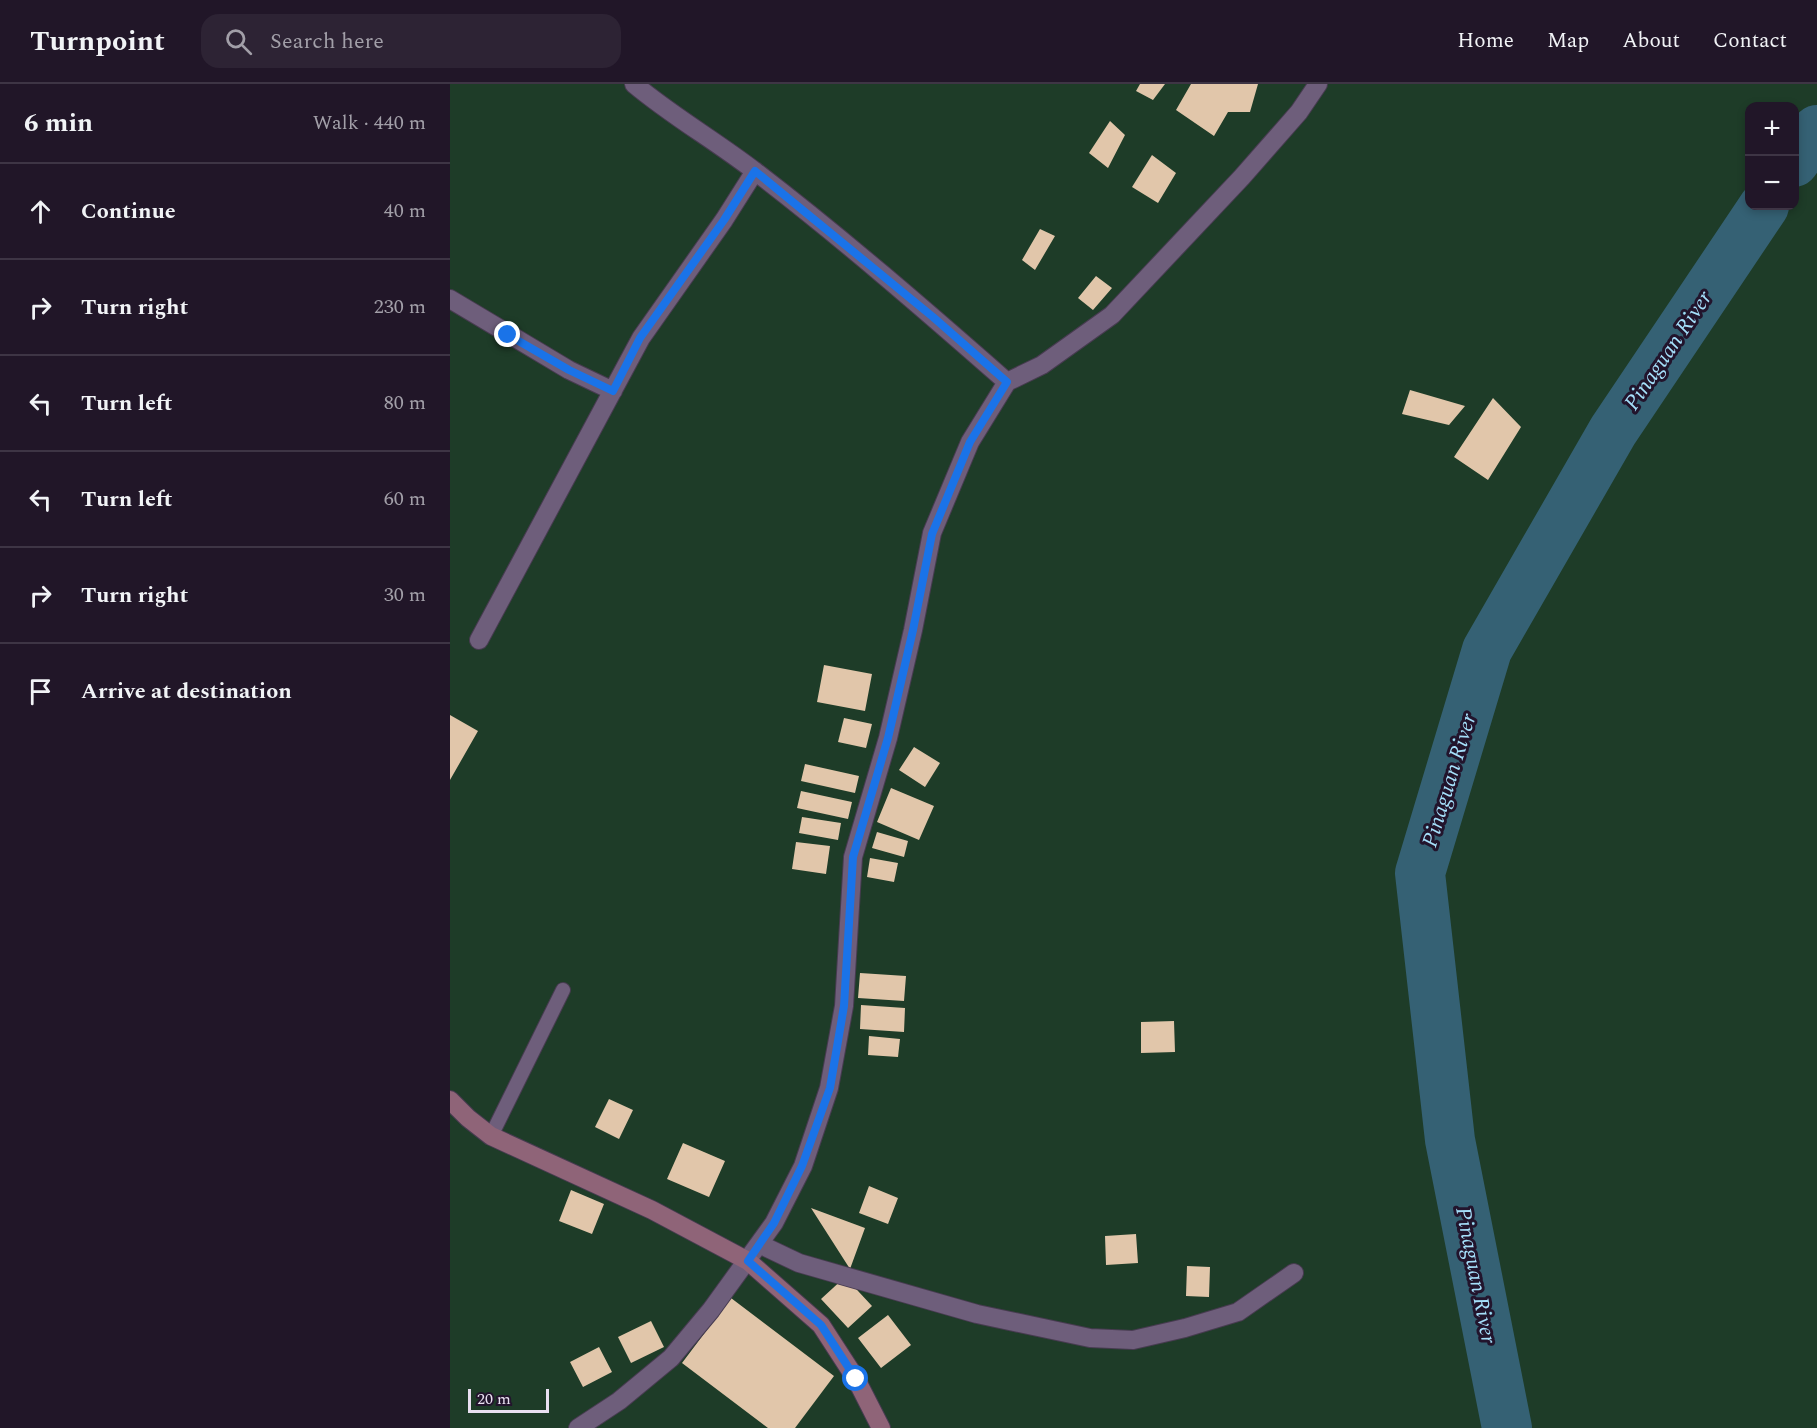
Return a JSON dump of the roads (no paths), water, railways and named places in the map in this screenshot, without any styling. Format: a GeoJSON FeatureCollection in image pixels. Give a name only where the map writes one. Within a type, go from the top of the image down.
{"type":"FeatureCollection","features":[{"type":"Feature","properties":{"kind":"street"},"geometry":{"type":"LineString","coordinates":[[634,84],[654,101],[755,171],[933,317],[1007,382]]}},
{"type":"Feature","properties":{"kind":"street"},"geometry":{"type":"LineString","coordinates":[[578,1428],[619,1401],[671,1358],[748,1261],[774,1223],[802,1166],[830,1088],[844,1006],[853,857],[888,738],[932,534],[970,442],[1007,382],[1042,365],[1112,315],[1242,177],[1299,112],[1318,84]]}},
{"type":"Feature","properties":{"kind":"street"},"geometry":{"type":"LineString","coordinates":[[479,640],[640,338],[724,220],[755,171]]}},
{"type":"Feature","properties":{"kind":"street"},"geometry":{"type":"LineString","coordinates":[[450,299],[569,370],[613,391]]}},
{"type":"Feature","properties":{"kind":"street"},"geometry":{"type":"LineString","coordinates":[[450,1100],[490,1136],[652,1210],[748,1261],[821,1325],[856,1379],[881,1428]]}},
{"type":"Feature","properties":{"kind":"street"},"geometry":{"type":"LineString","coordinates":[[759,1244],[800,1263],[977,1314],[1090,1338],[1133,1340],[1185,1328],[1238,1312],[1294,1273]]}},
{"type":"Feature","properties":{"kind":"lane"},"geometry":{"type":"LineString","coordinates":[[490,1136],[563,990]]}},
{"type":"Feature","properties":{"kind":"waterway","name":"Pinaguan River"},"geometry":{"type":"LineString","coordinates":[[1798,156],[1817,130]]}},
{"type":"Feature","properties":{"kind":"waterway","name":"Pinaguan River"},"geometry":{"type":"LineString","coordinates":[[1507,1428],[1450,1140],[1420,873],[1487,650],[1613,431],[1761,210]]}}]}
